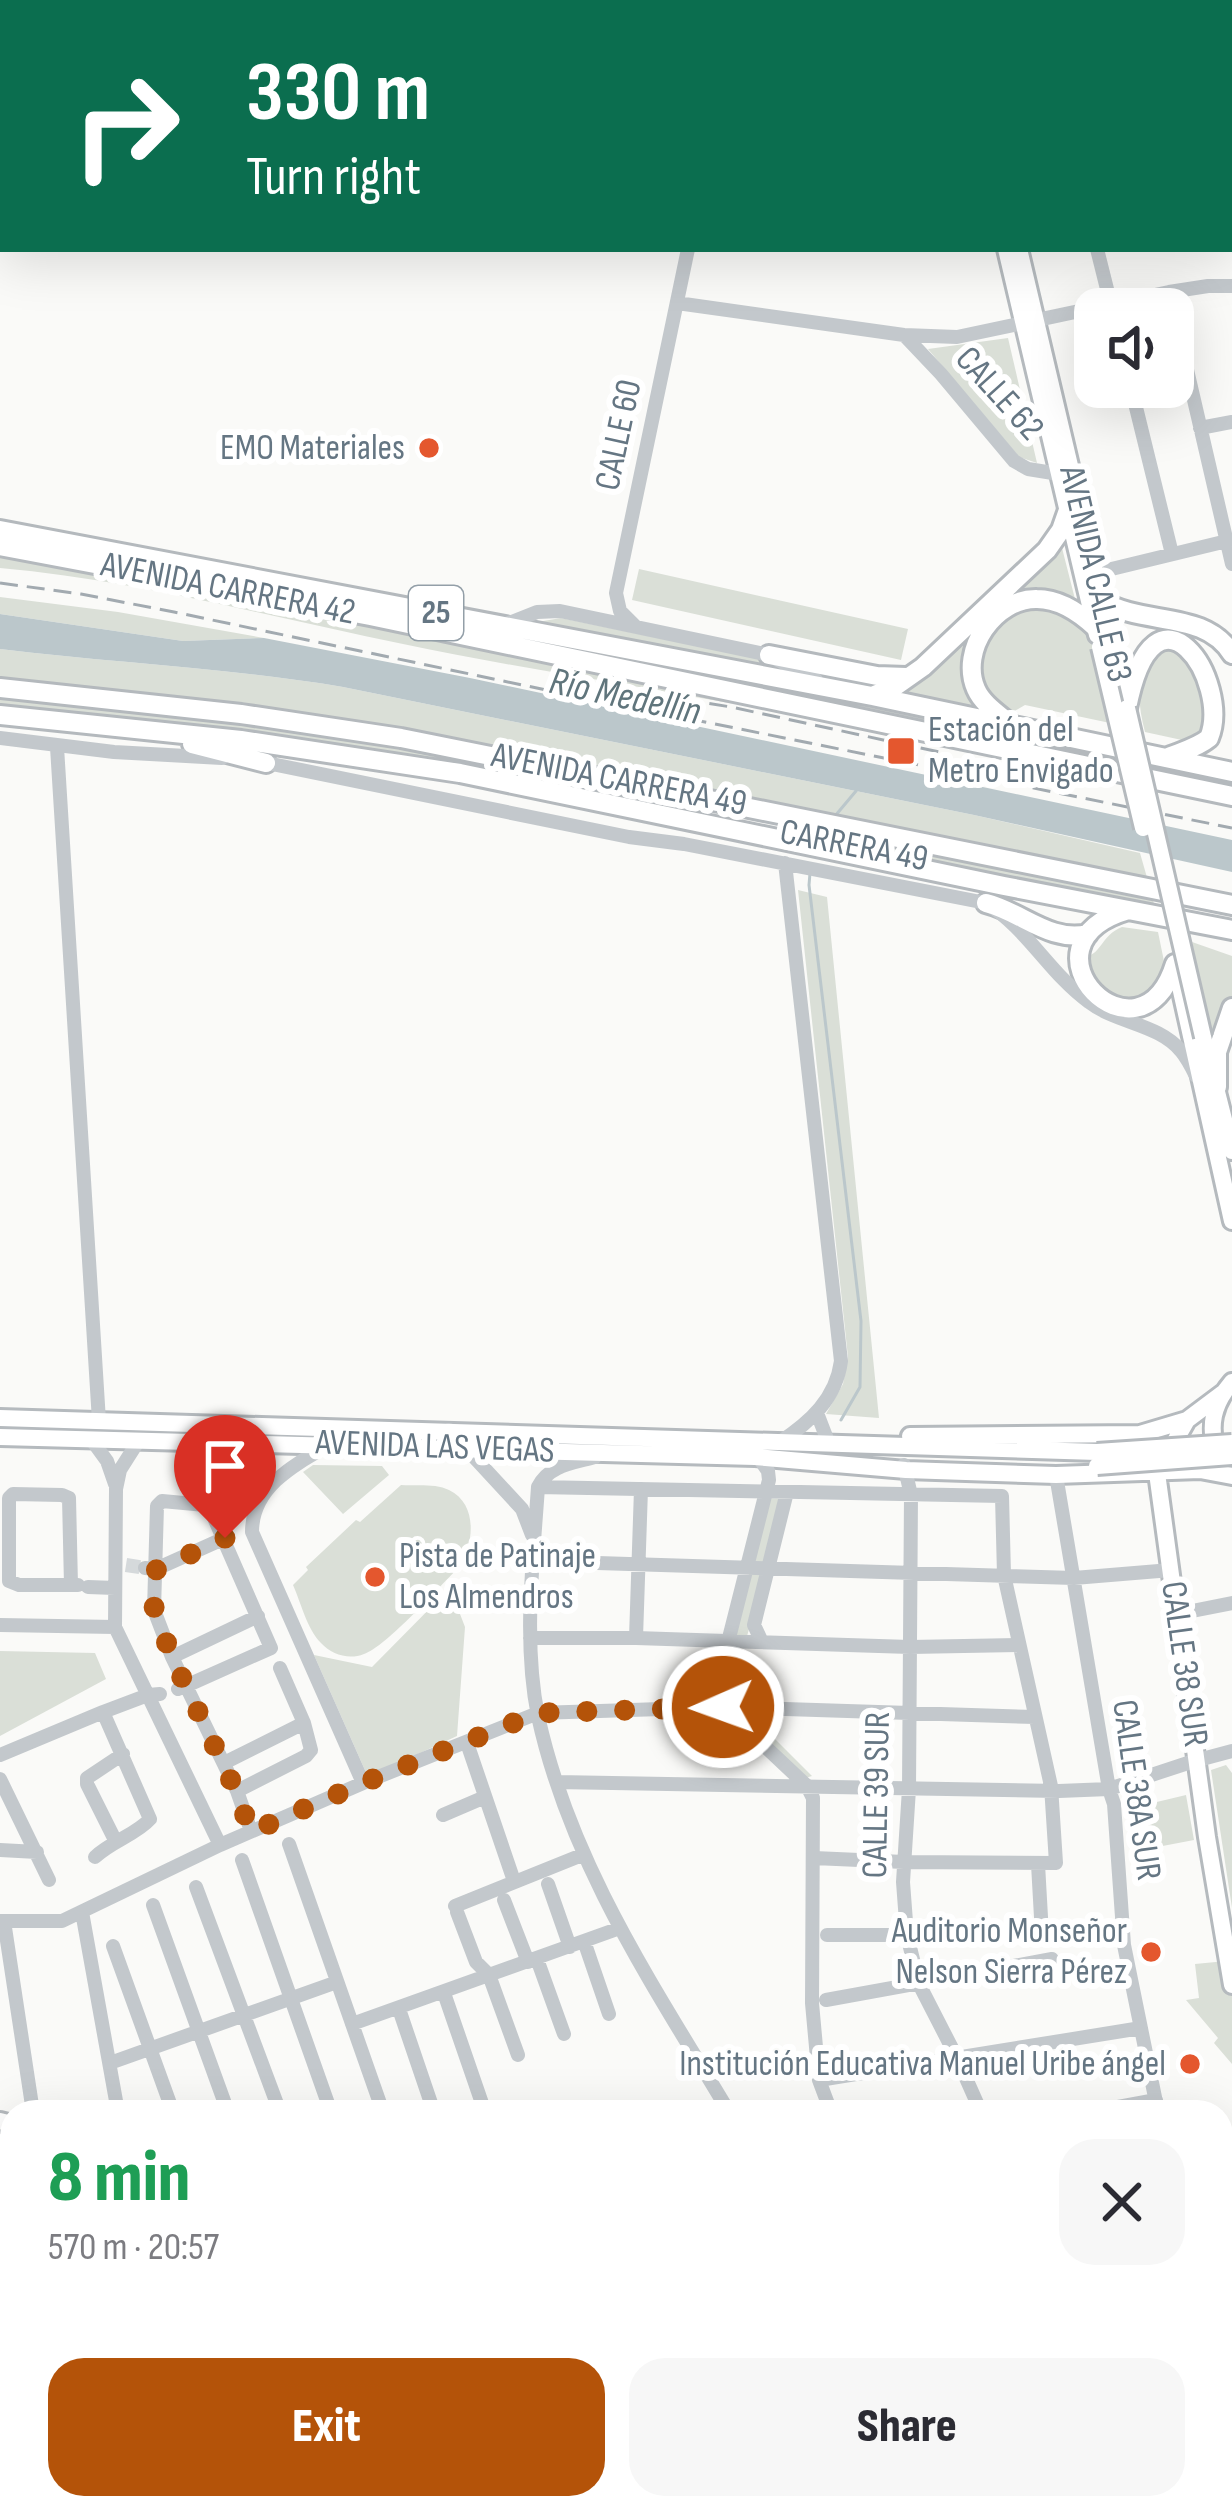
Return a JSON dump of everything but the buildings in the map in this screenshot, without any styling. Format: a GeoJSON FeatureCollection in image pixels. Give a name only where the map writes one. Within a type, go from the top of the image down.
{"type":"FeatureCollection","features":[{"type":"Feature","properties":{"kind":"highway"},"geometry":{"type":"LineString","coordinates":[[872,697],[911,676],[1047,550],[1067,510]]}},
{"type":"Feature","properties":{"kind":"highway","name":"AVENIDA CARRERA 42"},"geometry":{"type":"LineString","coordinates":[[0,530],[831,688],[1232,772]]}},
{"type":"Feature","properties":{"kind":"highway","name":"AVENIDA CARRERA 42"},"geometry":{"type":"LineString","coordinates":[[0,546],[1232,796]]}},
{"type":"Feature","properties":{"kind":"highway"},"geometry":{"type":"LineString","coordinates":[[181,564],[226,589]]}},
{"type":"Feature","properties":{"kind":"highway"},"geometry":{"type":"LineString","coordinates":[[1013,726],[982,700],[973,681],[972,652],[992,620],[1016,603],[1040,599],[1065,605],[1098,638]]}},
{"type":"Feature","properties":{"kind":"highway"},"geometry":{"type":"LineString","coordinates":[[1102,600],[1133,616],[1203,628],[1229,657],[1225,719],[1199,745],[1166,758]]}},
{"type":"Feature","properties":{"kind":"highway"},"geometry":{"type":"LineString","coordinates":[[1127,708],[1138,667],[1167,640],[1181,639],[1229,657]]}},
{"type":"Feature","properties":{"kind":"highway"},"geometry":{"type":"LineString","coordinates":[[769,655],[877,676],[911,676]]}},
{"type":"Feature","properties":{"kind":"highway","name":"AVENIDA CARRERA 49"},"geometry":{"type":"LineString","coordinates":[[0,688],[278,718],[494,755],[1232,904]]}},
{"type":"Feature","properties":{"kind":"highway","name":"AVENIDA CARRERA 49"},"geometry":{"type":"LineString","coordinates":[[0,715],[241,740],[460,773],[1232,930]]}},
{"type":"Feature","properties":{"kind":"highway"},"geometry":{"type":"LineString","coordinates":[[117,726],[266,763]]}},
{"type":"Feature","properties":{"kind":"highway"},"geometry":{"type":"LineString","coordinates":[[460,773],[609,779]]}},
{"type":"Feature","properties":{"kind":"highway"},"geometry":{"type":"LineString","coordinates":[[986,903],[1065,937],[1088,934]]}},
{"type":"Feature","properties":{"kind":"highway"},"geometry":{"type":"LineString","coordinates":[[1131,909],[1108,917],[1088,934],[1080,954],[1082,976],[1097,998],[1123,1010],[1144,1005],[1165,986],[1175,964]]}},
{"type":"Feature","properties":{"kind":"highway"},"geometry":{"type":"LineString","coordinates":[[1209,1086],[1232,1008]]}},
{"type":"Feature","properties":{"kind":"main road"},"geometry":{"type":"LineString","coordinates":[[1007,252],[1030,323]]}},
{"type":"Feature","properties":{"kind":"main road"},"geometry":{"type":"LineString","coordinates":[[1018,252],[1030,323]]}},
{"type":"Feature","properties":{"kind":"main road","name":"AVENIDA CALLE 63"},"geometry":{"type":"LineString","coordinates":[[1030,323],[1067,510],[1175,964],[1209,1086]]}},
{"type":"Feature","properties":{"kind":"main road","name":"AVENIDA CALLE 63"},"geometry":{"type":"LineString","coordinates":[[1030,323],[1102,600],[1203,1037],[1209,1086]]}},
{"type":"Feature","properties":{"kind":"main road"},"geometry":{"type":"LineString","coordinates":[[1209,1086],[1232,1151]]}},
{"type":"Feature","properties":{"kind":"main road"},"geometry":{"type":"LineString","coordinates":[[1209,1086],[1232,1221]]}},
{"type":"Feature","properties":{"kind":"main road"},"geometry":{"type":"LineString","coordinates":[[1157,1473],[1187,1420],[1230,1385]]}},
{"type":"Feature","properties":{"kind":"main road"},"geometry":{"type":"LineString","coordinates":[[1230,1385],[1214,1413],[1212,1436],[1232,1476]]}},
{"type":"Feature","properties":{"kind":"main road","name":"AVENIDA LAS VEGAS"},"geometry":{"type":"LineString","coordinates":[[0,1418],[139,1440],[759,1457],[1057,1475],[1200,1470],[1232,1476]]}},
{"type":"Feature","properties":{"kind":"main road","name":"AVENIDA LAS VEGAS"},"geometry":{"type":"LineString","coordinates":[[825,1442],[854,1436],[1125,1436],[1187,1420]]}},
{"type":"Feature","properties":{"kind":"main road","name":"AVENIDA LAS VEGAS"},"geometry":{"type":"LineString","coordinates":[[0,1436],[95,1430],[449,1430],[825,1442],[1097,1459],[1232,1443]]}},
{"type":"Feature","properties":{"kind":"main road"},"geometry":{"type":"LineString","coordinates":[[497,1449],[503,1438],[542,1434]]}},
{"type":"Feature","properties":{"kind":"main road"},"geometry":{"type":"LineString","coordinates":[[1125,1436],[1138,1453],[1134,1474]]}},
{"type":"Feature","properties":{"kind":"main road"},"geometry":{"type":"LineString","coordinates":[[808,1461],[812,1451],[825,1442]]}},
{"type":"Feature","properties":{"kind":"main road","name":"AVENIDA LAS VEGAS"},"geometry":{"type":"LineString","coordinates":[[905,1468],[1232,1456]]}},
{"type":"Feature","properties":{"kind":"main road","name":"CALLE 38 SUR"},"geometry":{"type":"LineString","coordinates":[[1157,1473],[1232,1985]]}},
{"type":"Feature","properties":{"kind":"street","name":"CALLE 60"},"geometry":{"type":"LineString","coordinates":[[634,626],[620,611],[616,593],[687,252]]}},
{"type":"Feature","properties":{"kind":"street"},"geometry":{"type":"LineString","coordinates":[[1098,252],[1106,288]]}},
{"type":"Feature","properties":{"kind":"street"},"geometry":{"type":"LineString","coordinates":[[1194,291],[1231,290]]}},
{"type":"Feature","properties":{"kind":"street"},"geometry":{"type":"LineString","coordinates":[[677,303],[904,335],[957,337],[1074,314]]}},
{"type":"Feature","properties":{"kind":"street","name":"CALLE 62"},"geometry":{"type":"LineString","coordinates":[[904,335],[1014,461],[1028,470],[1059,474]]}},
{"type":"Feature","properties":{"kind":"street"},"geometry":{"type":"LineString","coordinates":[[1194,402],[1232,564]]}},
{"type":"Feature","properties":{"kind":"street"},"geometry":{"type":"LineString","coordinates":[[1136,408],[1172,554]]}},
{"type":"Feature","properties":{"kind":"street"},"geometry":{"type":"LineString","coordinates":[[1200,428],[1232,422]]}},
{"type":"Feature","properties":{"kind":"street"},"geometry":{"type":"LineString","coordinates":[[1095,573],[1227,541]]}},
{"type":"Feature","properties":{"kind":"street","name":"AVENIDA CARRERA 42"},"geometry":{"type":"LineString","coordinates":[[502,626],[549,610],[634,626],[769,655],[831,688]]}},
{"type":"Feature","properties":{"kind":"street","name":"CARRERA 49"},"geometry":{"type":"LineString","coordinates":[[0,738],[57,747],[266,763],[986,903]]}},
{"type":"Feature","properties":{"kind":"street"},"geometry":{"type":"LineString","coordinates":[[57,747],[95,1430],[116,1489],[120,1565],[115,1628],[154,1695],[220,1845]]}},
{"type":"Feature","properties":{"kind":"street"},"geometry":{"type":"LineString","coordinates":[[777,1444],[817,1413],[833,1391],[841,1361],[793,865]]}},
{"type":"Feature","properties":{"kind":"street"},"geometry":{"type":"LineString","coordinates":[[986,903],[1004,915],[1088,1001],[1172,1042],[1209,1086]]}},
{"type":"Feature","properties":{"kind":"street"},"geometry":{"type":"LineString","coordinates":[[817,1413],[825,1442]]}},
{"type":"Feature","properties":{"kind":"street"},"geometry":{"type":"LineString","coordinates":[[449,1430],[522,1509],[534,1554]]}},
{"type":"Feature","properties":{"kind":"street"},"geometry":{"type":"LineString","coordinates":[[116,1489],[120,1471],[139,1440]]}},
{"type":"Feature","properties":{"kind":"street"},"geometry":{"type":"LineString","coordinates":[[331,1444],[274,1482],[255,1510],[252,1532],[363,1783]]}},
{"type":"Feature","properties":{"kind":"street"},"geometry":{"type":"LineString","coordinates":[[610,1453],[559,1466],[538,1486],[530,1638],[538,1713],[582,1855],[722,2100]]}},
{"type":"Feature","properties":{"kind":"street"},"geometry":{"type":"LineString","coordinates":[[723,1707],[728,1642],[767,1492],[769,1475],[759,1457]]}},
{"type":"Feature","properties":{"kind":"street","name":"CALLE 39 SUR"},"geometry":{"type":"LineString","coordinates":[[905,1468],[911,1495],[909,1789],[904,1862],[907,1935],[919,1984],[976,2100]]}},
{"type":"Feature","properties":{"kind":"street","name":"CALLE 38A SUR"},"geometry":{"type":"LineString","coordinates":[[1057,1475],[1114,1804],[1124,1945],[1156,2100]]}},
{"type":"Feature","properties":{"kind":"street"},"geometry":{"type":"LineString","coordinates":[[538,1486],[1002,1496],[1004,1575],[1051,1791],[1056,1863],[814,1858]]}},
{"type":"Feature","properties":{"kind":"street"},"geometry":{"type":"LineString","coordinates":[[636,1638],[641,1489]]}},
{"type":"Feature","properties":{"kind":"street"},"geometry":{"type":"LineString","coordinates":[[762,1642],[754,1625],[787,1492]]}},
{"type":"Feature","properties":{"kind":"street"},"geometry":{"type":"LineString","coordinates":[[79,1586],[69,1498],[13,1494],[9,1581],[19,1585],[115,1588]]}},
{"type":"Feature","properties":{"kind":"street"},"geometry":{"type":"LineString","coordinates":[[183,1687],[271,1648],[211,1511],[205,1505],[162,1501],[157,1506],[150,1569],[154,1610],[183,1687],[224,1763],[251,1832]]}},
{"type":"Feature","properties":{"kind":"street"},"geometry":{"type":"LineString","coordinates":[[150,1569],[225,1538]]}},
{"type":"Feature","properties":{"kind":"street"},"geometry":{"type":"LineString","coordinates":[[534,1554],[640,1564],[1074,1578],[1171,1570]]}},
{"type":"Feature","properties":{"kind":"street"},"geometry":{"type":"LineString","coordinates":[[1177,1614],[1232,1604]]}},
{"type":"Feature","properties":{"kind":"street"},"geometry":{"type":"LineString","coordinates":[[172,1657],[258,1616]]}},
{"type":"Feature","properties":{"kind":"street"},"geometry":{"type":"LineString","coordinates":[[0,1625],[115,1628]]}},
{"type":"Feature","properties":{"kind":"street"},"geometry":{"type":"LineString","coordinates":[[530,1638],[1019,1645]]}},
{"type":"Feature","properties":{"kind":"street"},"geometry":{"type":"LineString","coordinates":[[236,1791],[311,1750],[280,1668]]}},
{"type":"Feature","properties":{"kind":"street"},"geometry":{"type":"LineString","coordinates":[[0,1755],[154,1695]]}},
{"type":"Feature","properties":{"kind":"street"},"geometry":{"type":"LineString","coordinates":[[723,1707],[807,1786],[813,1798],[812,2003],[820,2080],[827,2100]]}},
{"type":"Feature","properties":{"kind":"street"},"geometry":{"type":"LineString","coordinates":[[31,2100],[2,1922],[62,1921],[220,1845],[538,1713],[723,1707],[1035,1717]]}},
{"type":"Feature","properties":{"kind":"street"},"geometry":{"type":"LineString","coordinates":[[95,1857],[150,1819],[103,1712]]}},
{"type":"Feature","properties":{"kind":"street"},"geometry":{"type":"LineString","coordinates":[[224,1763],[304,1723]]}},
{"type":"Feature","properties":{"kind":"street"},"geometry":{"type":"LineString","coordinates":[[467,1743],[514,1881]]}},
{"type":"Feature","properties":{"kind":"street"},"geometry":{"type":"LineString","coordinates":[[556,1782],[1109,1789],[1232,1751]]}},
{"type":"Feature","properties":{"kind":"street"},"geometry":{"type":"LineString","coordinates":[[116,1840],[87,1778],[123,1754]]}},
{"type":"Feature","properties":{"kind":"street"},"geometry":{"type":"LineString","coordinates":[[0,1779],[49,1880]]}},
{"type":"Feature","properties":{"kind":"street"},"geometry":{"type":"LineString","coordinates":[[443,1815],[485,1797]]}},
{"type":"Feature","properties":{"kind":"street"},"geometry":{"type":"LineString","coordinates":[[289,1844],[378,2100]]}},
{"type":"Feature","properties":{"kind":"street"},"geometry":{"type":"LineString","coordinates":[[0,1850],[37,1852]]}},
{"type":"Feature","properties":{"kind":"street"},"geometry":{"type":"LineString","coordinates":[[518,2055],[489,1975],[476,1962],[456,1909],[582,1855]]}},
{"type":"Feature","properties":{"kind":"street"},"geometry":{"type":"LineString","coordinates":[[242,1860],[327,2100]]}},
{"type":"Feature","properties":{"kind":"street"},"geometry":{"type":"LineString","coordinates":[[827,1935],[1042,1935],[1038,1864]]}},
{"type":"Feature","properties":{"kind":"street"},"geometry":{"type":"LineString","coordinates":[[548,1885],[609,2014]]}},
{"type":"Feature","properties":{"kind":"street"},"geometry":{"type":"LineString","coordinates":[[196,1886],[276,2100]]}},
{"type":"Feature","properties":{"kind":"street"},"geometry":{"type":"LineString","coordinates":[[504,1900],[564,2034]]}},
{"type":"Feature","properties":{"kind":"street"},"geometry":{"type":"LineString","coordinates":[[153,1905],[224,2100]]}},
{"type":"Feature","properties":{"kind":"street"},"geometry":{"type":"LineString","coordinates":[[82,1912],[116,2100]]}},
{"type":"Feature","properties":{"kind":"street"},"geometry":{"type":"LineString","coordinates":[[352,2024],[620,1928]]}},
{"type":"Feature","properties":{"kind":"street"},"geometry":{"type":"LineString","coordinates":[[112,1946],[169,2100]]}},
{"type":"Feature","properties":{"kind":"street"},"geometry":{"type":"LineString","coordinates":[[826,2000],[1052,1959]]}},
{"type":"Feature","properties":{"kind":"street"},"geometry":{"type":"LineString","coordinates":[[110,2063],[337,1982]]}},
{"type":"Feature","properties":{"kind":"street"},"geometry":{"type":"LineString","coordinates":[[444,1993],[481,2100]]}},
{"type":"Feature","properties":{"kind":"street"},"geometry":{"type":"LineString","coordinates":[[399,2009],[430,2100]]}},
{"type":"Feature","properties":{"kind":"street"},"geometry":{"type":"LineString","coordinates":[[820,2080],[1141,2028]]}},
{"type":"Feature","properties":{"kind":"shaded area"},"geometry":{"type":"Polygon","coordinates":[[[1008,338],[1037,463],[1019,457],[928,349],[1008,338]]]}},
{"type":"Feature","properties":{"kind":"shaded area"},"geometry":{"type":"Polygon","coordinates":[[[1061,544],[1076,603],[1056,595],[974,630],[965,672],[983,712],[899,693],[1061,544]]]}},
{"type":"Feature","properties":{"kind":"shaded area"},"geometry":{"type":"Polygon","coordinates":[[[0,554],[283,608],[735,704],[444,652],[152,590],[0,568],[0,554]]]}},
{"type":"Feature","properties":{"kind":"shaded area"},"geometry":{"type":"Polygon","coordinates":[[[639,569],[908,629],[901,660],[632,600],[639,569]]]}},
{"type":"Feature","properties":{"kind":"shaded area"},"geometry":{"type":"Polygon","coordinates":[[[0,597],[264,638],[183,641],[0,614],[0,597]]]}},
{"type":"Feature","properties":{"kind":"shaded area"},"geometry":{"type":"Polygon","coordinates":[[[1035,606],[1063,610],[1092,631],[1110,723],[1025,705],[1013,712],[984,689],[977,665],[984,642],[1002,622],[1035,606]]]}},
{"type":"Feature","properties":{"kind":"shaded area"},"geometry":{"type":"Polygon","coordinates":[[[0,614],[183,641],[264,638],[470,678],[1232,840],[1232,872],[343,687],[0,649],[0,614]]]}},
{"type":"Feature","properties":{"kind":"shaded area"},"geometry":{"type":"Polygon","coordinates":[[[561,618],[765,660],[781,671],[526,624],[561,618]]]}},
{"type":"Feature","properties":{"kind":"shaded area"},"geometry":{"type":"Polygon","coordinates":[[[492,632],[1118,754],[1121,765],[577,654],[492,632]]]}},
{"type":"Feature","properties":{"kind":"shaded area"},"geometry":{"type":"Polygon","coordinates":[[[1179,645],[1210,665],[1220,686],[1214,723],[1191,742],[1145,732],[1140,704],[1146,668],[1164,651],[1179,645]]]}},
{"type":"Feature","properties":{"kind":"shaded area"},"geometry":{"type":"Polygon","coordinates":[[[0,649],[343,687],[1140,853],[1148,881],[382,726],[0,680],[0,649]]]}},
{"type":"Feature","properties":{"kind":"shaded area"},"geometry":{"type":"Polygon","coordinates":[[[0,696],[334,735],[542,773],[193,725],[0,708],[0,696]]]}},
{"type":"Feature","properties":{"kind":"shaded area"},"geometry":{"type":"Polygon","coordinates":[[[829,831],[1152,896],[1154,904],[826,842],[829,831]]]}},
{"type":"Feature","properties":{"kind":"shaded area"},"geometry":{"type":"Polygon","coordinates":[[[798,890],[827,897],[879,1418],[826,1414],[843,1384],[848,1357],[798,890]]]}},
{"type":"Feature","properties":{"kind":"shaded area"},"geometry":{"type":"Polygon","coordinates":[[[1122,927],[1158,932],[1166,971],[1149,995],[1124,1004],[1097,990],[1085,957],[1122,927]]]}},
{"type":"Feature","properties":{"kind":"shaded area"},"geometry":{"type":"Polygon","coordinates":[[[1192,942],[1232,956],[1232,999],[1216,1040],[1212,1038],[1192,942]]]}},
{"type":"Feature","properties":{"kind":"shaded area"},"geometry":{"type":"Polygon","coordinates":[[[313,1465],[382,1466],[389,1475],[343,1514],[303,1472],[313,1465]]]}},
{"type":"Feature","properties":{"kind":"shaded area","name":"Pista de Patinaje Los Almendros"},"geometry":{"type":"Polygon","coordinates":[[[401,1485],[438,1486],[458,1496],[471,1525],[465,1557],[374,1649],[352,1656],[335,1653],[312,1631],[293,1585],[356,1520],[360,1522],[401,1485]]]}},
{"type":"Feature","properties":{"kind":"shaded area"},"geometry":{"type":"Polygon","coordinates":[[[765,1498],[785,1499],[739,1654],[738,1698],[761,1713],[767,1731],[812,1776],[802,1779],[738,1718],[725,1688],[765,1498]]]}},
{"type":"Feature","properties":{"kind":"shaded area"},"geometry":{"type":"Polygon","coordinates":[[[450,1588],[465,1627],[457,1736],[368,1777],[314,1655],[372,1667],[450,1588]]]}},
{"type":"Feature","properties":{"kind":"shaded area"},"geometry":{"type":"Polygon","coordinates":[[[0,1651],[95,1653],[106,1679],[0,1736],[0,1651]]]}},
{"type":"Feature","properties":{"kind":"shaded area"},"geometry":{"type":"Polygon","coordinates":[[[1226,1765],[1232,1773],[1232,1908],[1211,1770],[1226,1765]]]}},
{"type":"Feature","properties":{"kind":"shaded area"},"geometry":{"type":"Polygon","coordinates":[[[1186,1795],[1194,1840],[1131,1852],[1127,1834],[1144,1830],[1140,1806],[1186,1795]]]}},
{"type":"Feature","properties":{"kind":"shaded area"},"geometry":{"type":"Polygon","coordinates":[[[1226,1961],[1232,1985],[1232,2064],[1214,2043],[1218,2038],[1186,2000],[1199,1998],[1195,1964],[1226,1961]]]}},
{"type":"Feature","properties":{"kind":"waterway"},"geometry":{"type":"LineString","coordinates":[[835,816],[856,791]]}},
{"type":"Feature","properties":{"kind":"waterway"},"geometry":{"type":"LineString","coordinates":[[810,873],[861,1321],[860,1387],[841,1420]]}},
{"type":"Feature","properties":{"kind":"tunnel"},"geometry":{"type":"LineString","coordinates":[[126,1565],[145,1568]]}},
{"type":"Feature","properties":{"kind":"railway"},"geometry":{"type":"LineString","coordinates":[[0,583],[174,612],[1232,828]]}},
{"type":"Feature","properties":{"kind":"railway"},"geometry":{"type":"LineString","coordinates":[[656,695],[939,752]]}},
{"type":"Feature","properties":{"kind":"place","name":"EMO Materiales"},"geometry":{"type":"Point","coordinates":[429,448]}},
{"type":"Feature","properties":{"kind":"place","name":"Estación del Metro Envigado"},"geometry":{"type":"Point","coordinates":[901,751]}},
{"type":"Feature","properties":{"kind":"place","name":"Pista de Patinaje Los Almendros"},"geometry":{"type":"Point","coordinates":[375,1577]}},
{"type":"Feature","properties":{"kind":"place","name":"Auditorio Monseñor Nelson Sierra Pérez"},"geometry":{"type":"Point","coordinates":[1151,1952]}},
{"type":"Feature","properties":{"kind":"place","name":"Institución Educativa Manuel Uribe ángel"},"geometry":{"type":"Point","coordinates":[1190,2064]}},
{"type":"Feature","properties":{"kind":"route"},"geometry":{"type":"LineString","coordinates":[[225,1538],[156,1570],[154,1610],[251,1832],[538,1713],[723,1707]]}},
{"type":"Feature","properties":{"kind":"water label","name":"Río Medellín"},"geometry":{"type":"Point","coordinates":[625,697]}}]}
